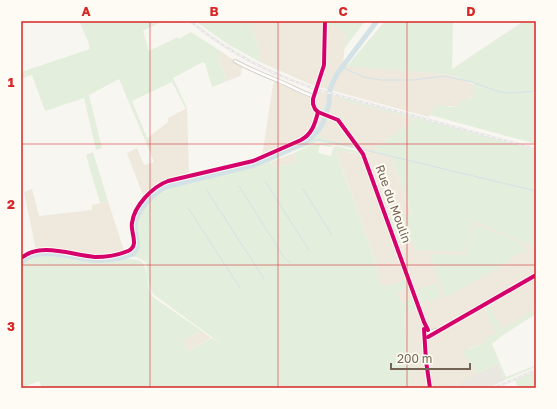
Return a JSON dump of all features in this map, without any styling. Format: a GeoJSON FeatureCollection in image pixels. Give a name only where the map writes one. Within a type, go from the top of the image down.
{"type":"FeatureCollection","features":[{"type":"Feature","properties":{"kind":"street"},"geometry":{"type":"LineString","coordinates":[[21,258],[28,253],[38,250],[94,257],[108,256],[128,251],[132,248],[134,242],[131,226],[134,215],[144,200],[155,188],[168,181],[253,161],[306,137],[312,130],[318,112],[313,104],[314,96],[324,65],[325,21]]}},
{"type":"Feature","properties":{"kind":"street"},"geometry":{"type":"LineString","coordinates":[[235,61],[252,71],[285,84],[299,92],[314,96]]}},
{"type":"Feature","properties":{"kind":"street","name":"Rue du Moulin"},"geometry":{"type":"LineString","coordinates":[[318,112],[338,120],[361,151],[366,161],[424,322],[430,332]]}},
{"type":"Feature","properties":{"kind":"street"},"geometry":{"type":"LineString","coordinates":[[428,337],[425,333],[441,328],[536,275]]}},
{"type":"Feature","properties":{"kind":"street","name":"Rue du Moulin"},"geometry":{"type":"LineString","coordinates":[[424,322],[425,350],[430,388]]}},
{"type":"Feature","properties":{"kind":"street"},"geometry":{"type":"LineString","coordinates":[[428,337],[430,332]]}},
{"type":"Feature","properties":{"kind":"street","name":"Rue du Moulin"},"geometry":{"type":"LineString","coordinates":[[425,350],[428,337]]}},
{"type":"Feature","properties":{"kind":"shaded area"},"geometry":{"type":"Polygon","coordinates":[[[250,21],[327,21],[327,25],[339,27],[346,33],[343,65],[451,75],[474,85],[474,96],[457,106],[444,106],[431,113],[429,117],[312,85],[260,62],[259,50],[250,21]]]}},
{"type":"Feature","properties":{"kind":"shaded area"},"geometry":{"type":"Polygon","coordinates":[[[222,52],[242,66],[240,76],[227,81],[218,56],[222,52]]]}},
{"type":"Feature","properties":{"kind":"shaded area"},"geometry":{"type":"Polygon","coordinates":[[[275,80],[303,95],[314,98],[317,91],[339,97],[339,99],[414,119],[408,125],[375,147],[374,152],[391,156],[412,216],[415,249],[463,252],[475,221],[536,248],[536,309],[502,330],[488,304],[483,307],[497,333],[486,339],[487,342],[468,349],[470,362],[476,374],[469,379],[460,382],[457,388],[411,388],[405,314],[419,308],[416,297],[400,303],[396,292],[389,286],[381,285],[375,260],[336,150],[360,153],[358,148],[326,140],[311,130],[305,137],[262,157],[275,80]]]}},
{"type":"Feature","properties":{"kind":"shaded area"},"geometry":{"type":"Polygon","coordinates":[[[187,108],[189,176],[161,183],[151,190],[144,198],[127,153],[137,148],[144,165],[154,162],[145,140],[168,122],[168,118],[187,108]]]}},
{"type":"Feature","properties":{"kind":"shaded area"},"geometry":{"type":"Polygon","coordinates":[[[294,153],[297,160],[287,165],[273,167],[271,162],[294,153]]]}},
{"type":"Feature","properties":{"kind":"shaded area"},"geometry":{"type":"Polygon","coordinates":[[[32,189],[39,216],[92,210],[92,205],[108,201],[124,251],[98,256],[36,250],[24,192],[32,189]]]}},
{"type":"Feature","properties":{"kind":"shaded area"},"geometry":{"type":"Polygon","coordinates":[[[202,331],[211,338],[187,351],[183,340],[202,331]]]}},
{"type":"Feature","properties":{"kind":"shaded area"},"geometry":{"type":"Polygon","coordinates":[[[498,364],[505,380],[489,388],[457,388],[463,380],[469,379],[476,374],[498,364]]]}},
{"type":"Feature","properties":{"kind":"green space"},"geometry":{"type":"Polygon","coordinates":[[[79,21],[163,21],[143,31],[149,51],[178,37],[179,39],[191,32],[222,52],[218,57],[227,81],[212,87],[205,63],[203,62],[173,78],[187,108],[186,109],[172,82],[132,101],[147,138],[145,140],[119,79],[89,95],[102,148],[96,150],[84,98],[45,111],[32,75],[21,79],[21,72],[90,49],[79,21]]]}},
{"type":"Feature","properties":{"kind":"green space"},"geometry":{"type":"Polygon","coordinates":[[[195,21],[250,21],[259,50],[260,62],[229,45],[195,21]]]}},
{"type":"Feature","properties":{"kind":"green space"},"geometry":{"type":"Polygon","coordinates":[[[327,21],[365,21],[344,49],[346,33],[339,27],[327,25],[327,21]]]}},
{"type":"Feature","properties":{"kind":"green space"},"geometry":{"type":"Polygon","coordinates":[[[385,21],[453,21],[452,69],[524,21],[536,21],[536,144],[430,115],[433,109],[440,104],[450,107],[457,106],[460,102],[474,96],[474,84],[451,75],[347,66],[385,21]]]}},
{"type":"Feature","properties":{"kind":"green space"},"geometry":{"type":"Polygon","coordinates":[[[339,97],[536,150],[536,248],[475,221],[463,252],[416,250],[413,241],[398,243],[389,215],[412,215],[391,156],[374,152],[375,147],[408,125],[414,119],[339,99],[339,97]]]}},
{"type":"Feature","properties":{"kind":"green space"},"geometry":{"type":"Polygon","coordinates":[[[313,131],[326,140],[358,149],[318,142],[293,151],[270,162],[273,167],[287,165],[297,160],[294,153],[317,144],[334,146],[331,147],[320,145],[318,153],[331,156],[333,148],[336,146],[360,153],[336,151],[375,260],[381,285],[389,286],[409,278],[412,287],[397,292],[400,302],[416,297],[419,308],[405,314],[411,388],[42,388],[39,381],[21,388],[21,265],[28,259],[35,256],[51,256],[89,261],[130,259],[141,261],[146,269],[149,289],[153,297],[202,331],[183,340],[187,351],[212,338],[224,346],[153,294],[147,271],[150,224],[146,263],[135,257],[123,258],[121,254],[133,248],[132,234],[136,214],[147,197],[157,188],[168,182],[253,162],[307,138],[313,131]]]}},
{"type":"Feature","properties":{"kind":"green space"},"geometry":{"type":"Polygon","coordinates":[[[93,152],[108,201],[100,203],[86,155],[93,152]]]}},
{"type":"Feature","properties":{"kind":"green space"},"geometry":{"type":"Polygon","coordinates":[[[478,225],[522,244],[526,251],[522,254],[519,253],[510,259],[509,262],[448,296],[444,295],[430,255],[465,255],[475,227],[478,225]]]}},
{"type":"Feature","properties":{"kind":"green space"},"geometry":{"type":"Polygon","coordinates":[[[436,283],[441,297],[422,303],[418,290],[436,283]]]}},
{"type":"Feature","properties":{"kind":"green space"},"geometry":{"type":"Polygon","coordinates":[[[489,305],[502,329],[536,309],[536,314],[503,335],[492,344],[506,377],[536,365],[536,367],[505,380],[498,364],[476,374],[470,362],[466,360],[462,349],[469,349],[487,342],[485,339],[496,333],[484,308],[489,305]]]}},
{"type":"Feature","properties":{"kind":"green space"},"geometry":{"type":"Polygon","coordinates":[[[536,371],[536,383],[534,388],[518,388],[515,380],[536,371]]]}},
{"type":"Feature","properties":{"kind":"waterway"},"geometry":{"type":"LineString","coordinates":[[21,263],[28,257],[42,254],[93,260],[108,260],[133,254],[136,251],[138,244],[135,227],[138,215],[150,199],[165,187],[254,165],[307,142],[318,131],[323,123],[329,104],[330,89],[337,74],[377,21]]}},
{"type":"Feature","properties":{"kind":"waterway"},"geometry":{"type":"LineString","coordinates":[[341,67],[364,77],[381,80],[413,80],[444,76],[472,82],[500,92],[514,93],[536,91]]}},
{"type":"Feature","properties":{"kind":"waterway"},"geometry":{"type":"LineString","coordinates":[[309,140],[322,140],[358,148]]}},
{"type":"Feature","properties":{"kind":"waterway"},"geometry":{"type":"LineString","coordinates":[[361,149],[536,191]]}},
{"type":"Feature","properties":{"kind":"waterway"},"geometry":{"type":"LineString","coordinates":[[265,181],[309,250]]}},
{"type":"Feature","properties":{"kind":"waterway"},"geometry":{"type":"LineString","coordinates":[[239,186],[285,259],[290,262]]}},
{"type":"Feature","properties":{"kind":"waterway"},"geometry":{"type":"LineString","coordinates":[[206,189],[264,279]]}},
{"type":"Feature","properties":{"kind":"waterway"},"geometry":{"type":"LineString","coordinates":[[303,189],[332,235]]}},
{"type":"Feature","properties":{"kind":"waterway"},"geometry":{"type":"LineString","coordinates":[[188,208],[240,288]]}},
{"type":"Feature","properties":{"kind":"railway"},"geometry":{"type":"LineString","coordinates":[[190,21],[223,45],[276,74],[333,94],[536,149]]}},
{"type":"Feature","properties":{"kind":"railway"},"geometry":{"type":"LineString","coordinates":[[494,388],[536,370]]}},
{"type":"Feature","properties":{"kind":"cycle path"},"geometry":{"type":"LineString","coordinates":[[325,21],[324,65],[313,99],[313,104],[318,112],[338,120],[363,154],[428,330]]}},
{"type":"Feature","properties":{"kind":"cycle path"},"geometry":{"type":"LineString","coordinates":[[21,258],[29,253],[47,250],[95,257],[112,256],[128,251],[132,249],[134,242],[132,227],[133,217],[140,204],[150,192],[168,181],[253,161],[301,140],[308,135],[316,121],[318,112]]}},
{"type":"Feature","properties":{"kind":"cycle path"},"geometry":{"type":"LineString","coordinates":[[428,337],[536,275]]}},
{"type":"Feature","properties":{"kind":"cycle path"},"geometry":{"type":"LineString","coordinates":[[424,329],[426,361],[430,388]]}}]}
